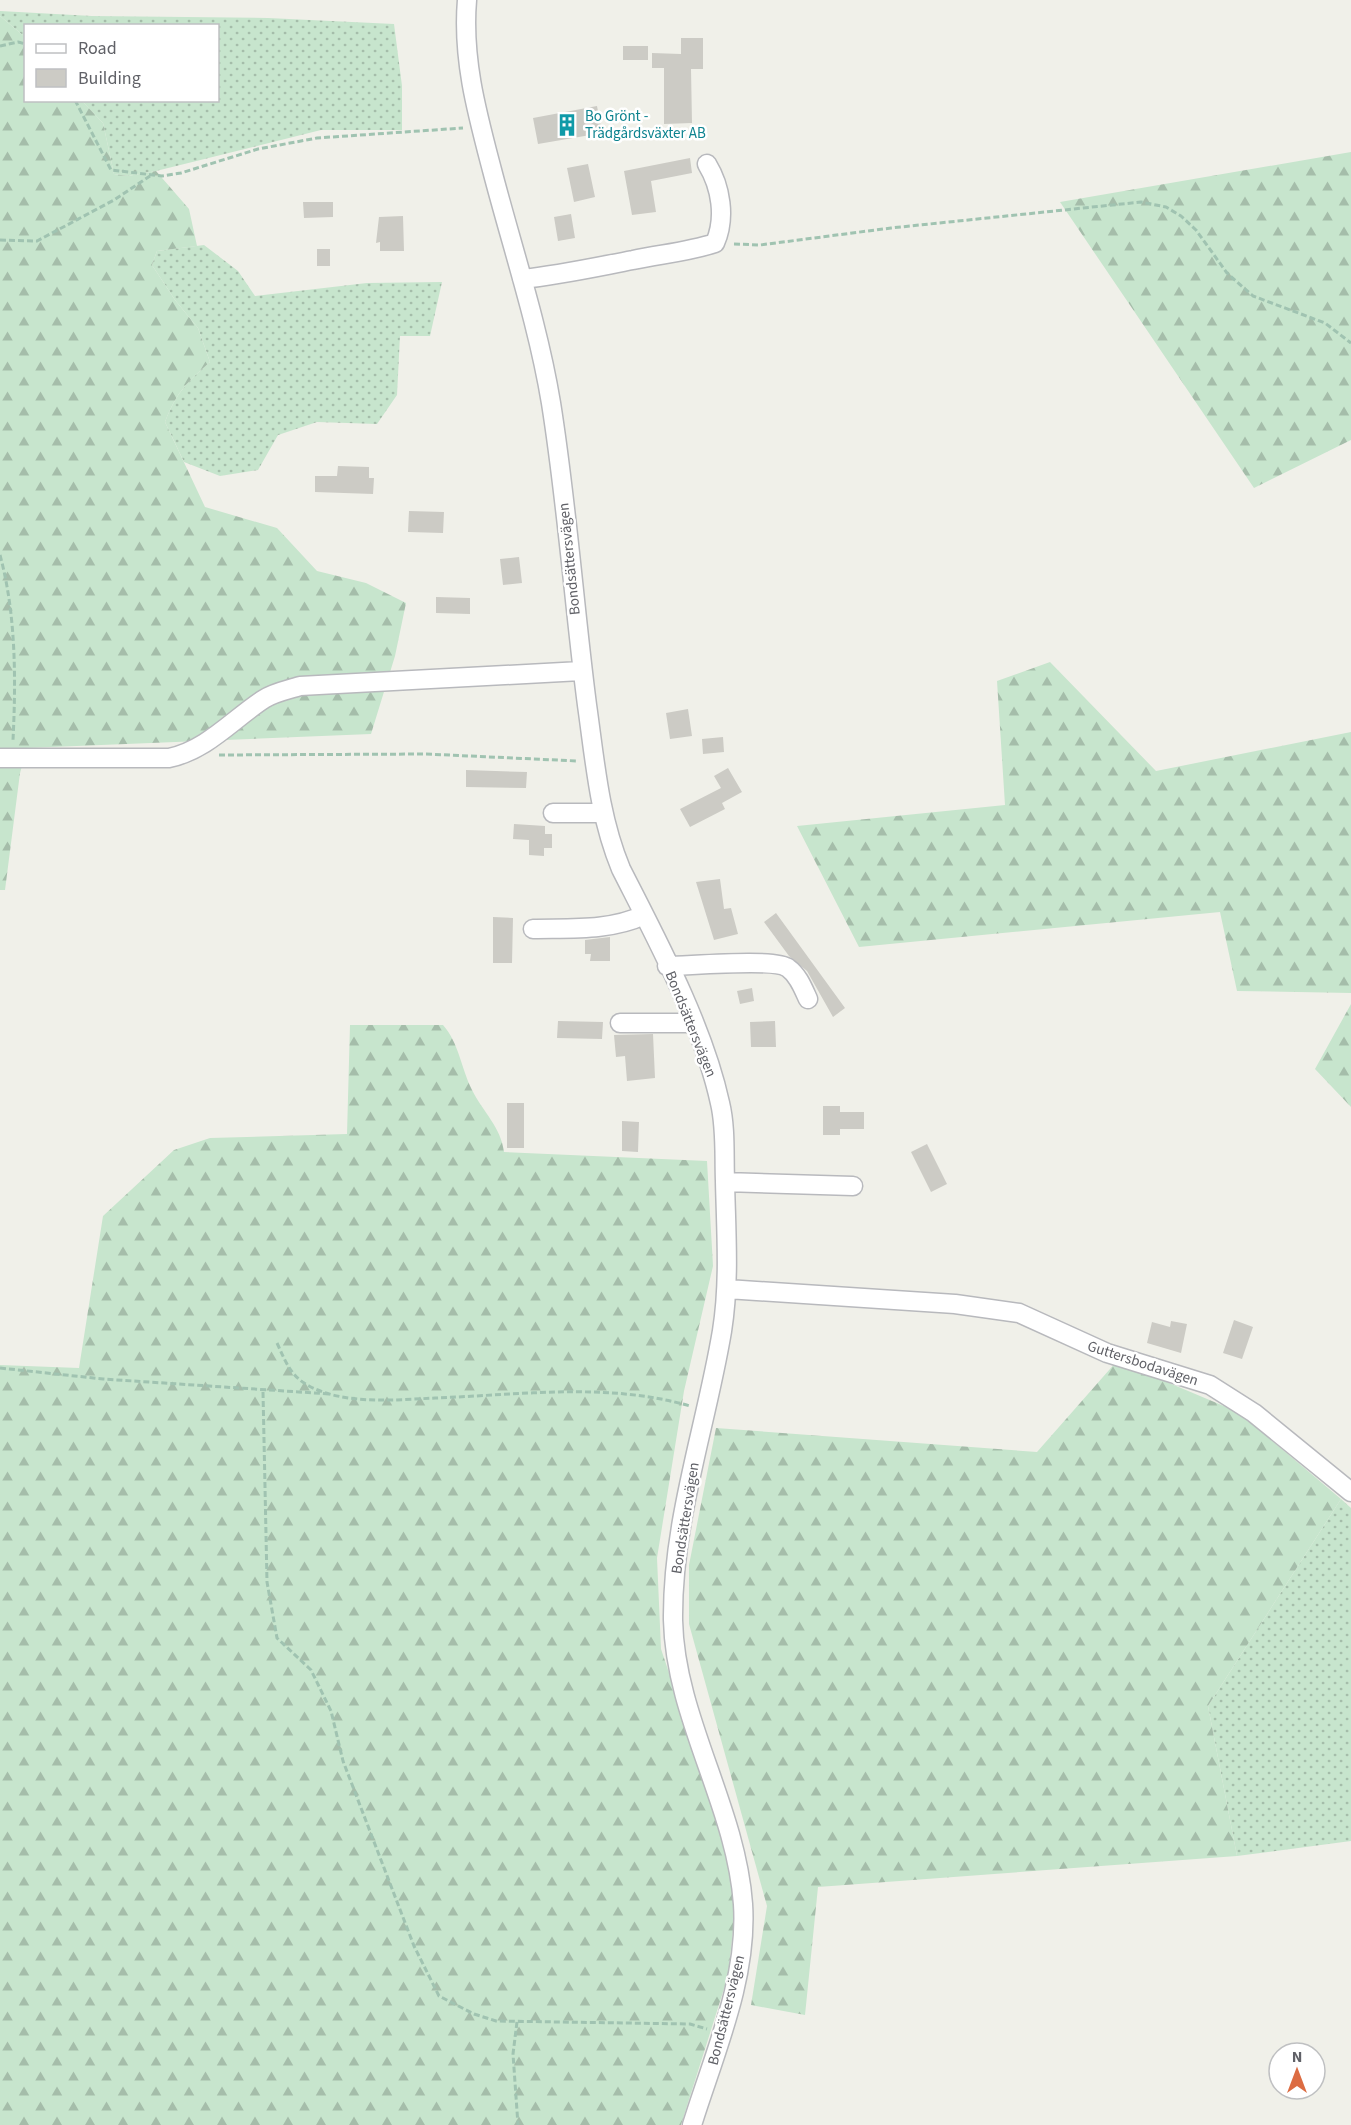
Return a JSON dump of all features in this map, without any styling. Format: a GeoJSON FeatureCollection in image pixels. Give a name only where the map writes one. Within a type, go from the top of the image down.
{"type":"FeatureCollection","features":[{"type":"Feature","properties":{"kind":"street","name":"Bondsättersvägen"},"geometry":{"type":"LineString","coordinates":[[467,0],[465,32],[470,77],[481,129],[522,279],[551,402],[581,671],[602,813],[614,852],[693,1023],[721,1106],[727,1289],[722,1330],[684,1511],[675,1571],[673,1618],[675,1652],[735,1855],[743,1903],[743,1941],[737,1977],[722,2033],[692,2125]]}},
{"type":"Feature","properties":{"kind":"street"},"geometry":{"type":"LineString","coordinates":[[522,279],[574,273],[689,251],[715,243],[721,229],[720,205],[717,180],[707,164]]}},
{"type":"Feature","properties":{"kind":"street"},"geometry":{"type":"LineString","coordinates":[[6,758],[169,758],[180,755],[237,721],[265,699],[300,686],[581,671]]}},
{"type":"Feature","properties":{"kind":"street"},"geometry":{"type":"LineString","coordinates":[[553,813],[602,813]]}},
{"type":"Feature","properties":{"kind":"street"},"geometry":{"type":"LineString","coordinates":[[533,929],[598,927],[627,923],[644,915]]}},
{"type":"Feature","properties":{"kind":"street"},"geometry":{"type":"LineString","coordinates":[[667,966],[778,965],[787,967],[800,982],[808,999]]}},
{"type":"Feature","properties":{"kind":"street"},"geometry":{"type":"LineString","coordinates":[[620,1023],[693,1023]]}},
{"type":"Feature","properties":{"kind":"street"},"geometry":{"type":"LineString","coordinates":[[725,1182],[853,1186]]}},
{"type":"Feature","properties":{"kind":"street","name":"Guttersbodavägen"},"geometry":{"type":"LineString","coordinates":[[727,1289],[955,1304],[1019,1313],[1107,1353],[1210,1385],[1254,1413],[1351,1492]]}},
{"type":"Feature","properties":{"kind":"path"},"geometry":{"type":"LineString","coordinates":[[0,46],[18,42],[24,44]]}},
{"type":"Feature","properties":{"kind":"path"},"geometry":{"type":"LineString","coordinates":[[76,102],[111,170],[151,175],[181,173],[258,149],[317,138],[443,128],[481,129]]}},
{"type":"Feature","properties":{"kind":"path"},"geometry":{"type":"LineString","coordinates":[[0,240],[37,241],[114,200],[151,175]]}},
{"type":"Feature","properties":{"kind":"path"},"geometry":{"type":"LineString","coordinates":[[715,243],[760,245],[891,228],[1141,202],[1166,207],[1181,216],[1196,230],[1227,273],[1253,296],[1324,323],[1351,343]]}},
{"type":"Feature","properties":{"kind":"path"},"geometry":{"type":"LineString","coordinates":[[0,555],[9,599],[15,694],[6,758]]}},
{"type":"Feature","properties":{"kind":"path"},"geometry":{"type":"LineString","coordinates":[[215,755],[426,754],[595,761]]}},
{"type":"Feature","properties":{"kind":"path"},"geometry":{"type":"LineString","coordinates":[[277,1342],[289,1370],[308,1385],[336,1394]]}},
{"type":"Feature","properties":{"kind":"path"},"geometry":{"type":"LineString","coordinates":[[0,1368],[104,1379],[263,1392],[336,1394],[386,1400],[554,1392],[623,1394],[666,1399],[706,1410]]}},
{"type":"Feature","properties":{"kind":"path"},"geometry":{"type":"LineString","coordinates":[[263,1392],[267,1582],[277,1638],[311,1670],[331,1711],[347,1772],[414,1946],[439,1996],[496,2022],[690,2024],[722,2033]]}},
{"type":"Feature","properties":{"kind":"path"},"geometry":{"type":"LineString","coordinates":[[517,2022],[513,2054],[518,2125]]}},
{"type":"Feature","properties":{"kind":"green space"},"geometry":{"type":"Polygon","coordinates":[[[0,11],[92,16],[268,18],[394,24],[402,86],[402,130],[321,130],[156,171],[128,176],[114,174],[103,123],[83,102],[219,102],[219,24],[24,24],[24,36],[0,16],[0,11]]]}},
{"type":"Feature","properties":{"kind":"green space"},"geometry":{"type":"Polygon","coordinates":[[[0,16],[24,36],[24,102],[83,102],[103,123],[114,174],[128,176],[156,171],[189,209],[197,246],[157,251],[152,265],[175,300],[198,328],[210,362],[183,389],[173,403],[165,422],[205,507],[277,528],[317,571],[366,583],[406,603],[395,656],[371,734],[27,748],[20,773],[5,890],[0,890],[0,16]]]}},
{"type":"Feature","properties":{"kind":"green space"},"geometry":{"type":"Polygon","coordinates":[[[1351,152],[1351,440],[1254,488],[1060,202],[1351,152]]]}},
{"type":"Feature","properties":{"kind":"green space"},"geometry":{"type":"Polygon","coordinates":[[[204,245],[238,271],[255,296],[367,283],[442,282],[430,336],[400,336],[397,395],[377,424],[317,422],[278,435],[258,470],[220,476],[184,462],[165,422],[173,403],[183,389],[210,362],[198,328],[175,300],[152,265],[157,251],[204,245]]]}},
{"type":"Feature","properties":{"kind":"green space"},"geometry":{"type":"Polygon","coordinates":[[[1050,662],[1156,771],[1351,732],[1351,993],[1237,991],[1220,912],[859,947],[797,826],[1005,805],[997,681],[1050,662]]]}},
{"type":"Feature","properties":{"kind":"green space"},"geometry":{"type":"Polygon","coordinates":[[[1351,1004],[1351,1107],[1315,1069],[1351,1004]]]}},
{"type":"Feature","properties":{"kind":"green space"},"geometry":{"type":"Polygon","coordinates":[[[350,1025],[443,1025],[453,1040],[476,1098],[499,1135],[504,1152],[707,1161],[713,1266],[684,1391],[657,1558],[661,1649],[715,1809],[736,1903],[728,1976],[681,2125],[0,2125],[0,1365],[79,1368],[103,1216],[174,1150],[210,1138],[347,1134],[350,1025]]]}},
{"type":"Feature","properties":{"kind":"green space"},"geometry":{"type":"Polygon","coordinates":[[[1117,1361],[1238,1412],[1341,1499],[1208,1706],[1237,1856],[818,1887],[805,2015],[751,2005],[767,1906],[689,1624],[689,1565],[716,1428],[1037,1452],[1117,1361]]]}},
{"type":"Feature","properties":{"kind":"green space"},"geometry":{"type":"Polygon","coordinates":[[[1341,1499],[1351,1508],[1351,1841],[1237,1856],[1208,1706],[1341,1499]]]}},
{"type":"Feature","properties":{"kind":"building"},"geometry":{"type":"Polygon","coordinates":[[[681,38],[703,38],[703,69],[691,69],[692,123],[664,124],[664,68],[652,68],[652,53],[681,54],[681,38]]]}},
{"type":"Feature","properties":{"kind":"building"},"geometry":{"type":"Polygon","coordinates":[[[623,46],[648,46],[648,60],[623,60],[623,46]]]}},
{"type":"Feature","properties":{"kind":"building","name":"Bo Grönt - Trädgårdsväxter AB"},"geometry":{"type":"Polygon","coordinates":[[[597,106],[602,133],[538,144],[533,118],[597,106]]]}},
{"type":"Feature","properties":{"kind":"building"},"geometry":{"type":"Polygon","coordinates":[[[690,158],[692,173],[651,181],[656,212],[632,215],[624,171],[690,158]]]}},
{"type":"Feature","properties":{"kind":"building"},"geometry":{"type":"Polygon","coordinates":[[[588,164],[595,197],[574,202],[567,168],[588,164]]]}},
{"type":"Feature","properties":{"kind":"building"},"geometry":{"type":"Polygon","coordinates":[[[303,202],[333,202],[333,217],[304,218],[303,202]]]}},
{"type":"Feature","properties":{"kind":"building"},"geometry":{"type":"Polygon","coordinates":[[[571,214],[575,238],[558,241],[554,217],[571,214]]]}},
{"type":"Feature","properties":{"kind":"building"},"geometry":{"type":"Polygon","coordinates":[[[403,216],[404,251],[380,251],[380,242],[376,243],[379,217],[403,216]]]}},
{"type":"Feature","properties":{"kind":"building"},"geometry":{"type":"Polygon","coordinates":[[[317,249],[330,249],[330,266],[317,266],[317,249]]]}},
{"type":"Feature","properties":{"kind":"building"},"geometry":{"type":"Polygon","coordinates":[[[338,466],[369,467],[369,478],[374,478],[373,494],[315,492],[315,476],[337,476],[338,466]]]}},
{"type":"Feature","properties":{"kind":"building"},"geometry":{"type":"Polygon","coordinates":[[[409,511],[444,512],[443,533],[408,532],[409,511]]]}},
{"type":"Feature","properties":{"kind":"building"},"geometry":{"type":"Polygon","coordinates":[[[519,557],[522,583],[503,585],[500,559],[519,557]]]}},
{"type":"Feature","properties":{"kind":"building"},"geometry":{"type":"Polygon","coordinates":[[[436,597],[470,598],[470,614],[436,613],[436,597]]]}},
{"type":"Feature","properties":{"kind":"building"},"geometry":{"type":"Polygon","coordinates":[[[688,709],[692,736],[670,739],[666,713],[688,709]]]}},
{"type":"Feature","properties":{"kind":"building"},"geometry":{"type":"Polygon","coordinates":[[[723,737],[724,752],[703,754],[702,739],[723,737]]]}},
{"type":"Feature","properties":{"kind":"building"},"geometry":{"type":"Polygon","coordinates":[[[728,768],[742,792],[722,803],[725,809],[690,827],[680,809],[721,788],[714,776],[728,768]]]}},
{"type":"Feature","properties":{"kind":"building"},"geometry":{"type":"Polygon","coordinates":[[[466,770],[527,772],[526,788],[466,787],[466,770]]]}},
{"type":"Feature","properties":{"kind":"building"},"geometry":{"type":"Polygon","coordinates":[[[514,824],[545,826],[545,834],[552,834],[552,848],[544,848],[544,856],[529,855],[529,840],[513,839],[514,824]]]}},
{"type":"Feature","properties":{"kind":"building"},"geometry":{"type":"Polygon","coordinates":[[[720,879],[724,909],[731,908],[738,934],[714,940],[696,882],[720,879]]]}},
{"type":"Feature","properties":{"kind":"building"},"geometry":{"type":"Polygon","coordinates":[[[776,913],[845,1008],[833,1017],[807,971],[789,956],[764,922],[776,913]]]}},
{"type":"Feature","properties":{"kind":"building"},"geometry":{"type":"Polygon","coordinates":[[[493,917],[513,918],[512,963],[493,963],[493,917]]]}},
{"type":"Feature","properties":{"kind":"building"},"geometry":{"type":"Polygon","coordinates":[[[610,937],[610,961],[590,961],[591,954],[585,954],[585,940],[610,937]]]}},
{"type":"Feature","properties":{"kind":"building"},"geometry":{"type":"Polygon","coordinates":[[[752,988],[754,1001],[740,1004],[737,991],[752,988]]]}},
{"type":"Feature","properties":{"kind":"building"},"geometry":{"type":"Polygon","coordinates":[[[558,1021],[603,1022],[602,1039],[557,1038],[558,1021]]]}},
{"type":"Feature","properties":{"kind":"building"},"geometry":{"type":"Polygon","coordinates":[[[775,1021],[776,1047],[751,1047],[750,1022],[775,1021]]]}},
{"type":"Feature","properties":{"kind":"building"},"geometry":{"type":"Polygon","coordinates":[[[653,1034],[655,1078],[627,1081],[625,1056],[616,1057],[614,1035],[653,1034]]]}},
{"type":"Feature","properties":{"kind":"building"},"geometry":{"type":"Polygon","coordinates":[[[507,1103],[524,1103],[524,1148],[507,1148],[507,1103]]]}},
{"type":"Feature","properties":{"kind":"building"},"geometry":{"type":"Polygon","coordinates":[[[823,1106],[840,1106],[840,1112],[864,1112],[864,1129],[840,1129],[840,1135],[823,1135],[823,1106]]]}},
{"type":"Feature","properties":{"kind":"building"},"geometry":{"type":"Polygon","coordinates":[[[622,1121],[639,1122],[638,1152],[622,1151],[622,1121]]]}},
{"type":"Feature","properties":{"kind":"building"},"geometry":{"type":"Polygon","coordinates":[[[927,1144],[947,1184],[931,1192],[911,1152],[927,1144]]]}},
{"type":"Feature","properties":{"kind":"building"},"geometry":{"type":"Polygon","coordinates":[[[1234,1320],[1253,1327],[1242,1359],[1223,1353],[1234,1320]]]}},
{"type":"Feature","properties":{"kind":"building"},"geometry":{"type":"Polygon","coordinates":[[[1171,1321],[1187,1324],[1181,1353],[1147,1343],[1152,1322],[1170,1327],[1171,1321]]]}},
{"type":"Feature","properties":{"kind":"place","name":"Bo Grönt - Trädgårdsväxter AB"},"geometry":{"type":"Point","coordinates":[567,125]}}]}
